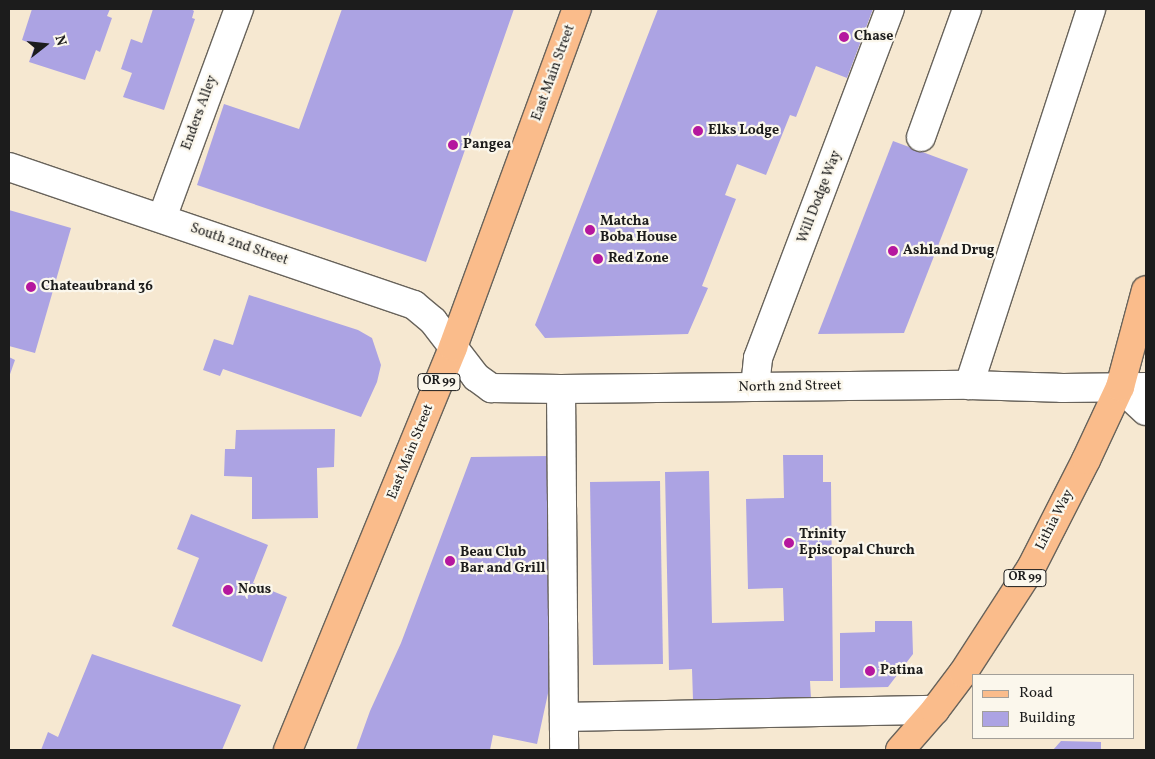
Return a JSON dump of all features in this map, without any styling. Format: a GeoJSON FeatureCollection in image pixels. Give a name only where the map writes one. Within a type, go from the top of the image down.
{"type":"FeatureCollection","features":[{"type":"Feature","properties":{"kind":"main road","name":"East Main Street"},"geometry":{"type":"LineString","coordinates":[[288,750],[453,347],[577,9]]}},
{"type":"Feature","properties":{"kind":"main road","name":"Lithia Way"},"geometry":{"type":"LineString","coordinates":[[900,750],[935,710],[988,636],[1031,568],[1086,460],[1120,387],[1146,290]]}},
{"type":"Feature","properties":{"kind":"street","name":"Enders Alley"},"geometry":{"type":"LineString","coordinates":[[162,218],[239,9]]}},
{"type":"Feature","properties":{"kind":"street","name":"Will Dodge Way"},"geometry":{"type":"LineString","coordinates":[[755,387],[758,358],[890,9]]}},
{"type":"Feature","properties":{"kind":"street"},"geometry":{"type":"LineString","coordinates":[[921,137],[967,9]]}},
{"type":"Feature","properties":{"kind":"street"},"geometry":{"type":"LineString","coordinates":[[968,385],[1091,9]]}},
{"type":"Feature","properties":{"kind":"street","name":"South 2nd Street"},"geometry":{"type":"LineString","coordinates":[[9,167],[414,305],[433,321],[453,347]]}},
{"type":"Feature","properties":{"kind":"street","name":"North 2nd Street"},"geometry":{"type":"LineString","coordinates":[[453,347],[476,377],[491,388],[968,385],[1063,388],[1146,387]]}},
{"type":"Feature","properties":{"kind":"street"},"geometry":{"type":"LineString","coordinates":[[1120,387],[1146,411]]}},
{"type":"Feature","properties":{"kind":"street"},"geometry":{"type":"LineString","coordinates":[[561,389],[564,750]]}},
{"type":"Feature","properties":{"kind":"street"},"geometry":{"type":"LineString","coordinates":[[564,717],[935,710]]}},
{"type":"Feature","properties":{"kind":"building"},"geometry":{"type":"Polygon","coordinates":[[[32,9],[110,9],[107,16],[112,18],[100,52],[96,50],[85,80],[29,62],[35,45],[22,40],[32,9]]]}},
{"type":"Feature","properties":{"kind":"building"},"geometry":{"type":"Polygon","coordinates":[[[153,9],[191,9],[194,11],[192,18],[195,19],[164,110],[123,97],[132,73],[121,69],[131,39],[142,43],[153,9]]]}},
{"type":"Feature","properties":{"kind":"building"},"geometry":{"type":"Polygon","coordinates":[[[342,9],[514,9],[426,262],[197,185],[224,104],[299,129],[342,9]]]}},
{"type":"Feature","properties":{"kind":"building"},"geometry":{"type":"Polygon","coordinates":[[[658,9],[873,9],[847,78],[816,66],[796,117],[790,115],[766,175],[737,164],[725,195],[736,199],[702,286],[708,288],[688,334],[545,338],[535,325],[658,9]]]}},
{"type":"Feature","properties":{"kind":"building","name":"Ashland Drug"},"geometry":{"type":"Polygon","coordinates":[[[893,141],[968,169],[904,333],[818,334],[893,141]]]}},
{"type":"Feature","properties":{"kind":"building","name":"Chateaubrand 36"},"geometry":{"type":"Polygon","coordinates":[[[9,210],[71,228],[35,353],[9,346],[9,210]]]}},
{"type":"Feature","properties":{"kind":"building"},"geometry":{"type":"Polygon","coordinates":[[[249,295],[358,330],[372,338],[381,365],[377,382],[361,417],[223,369],[220,376],[203,370],[214,339],[233,345],[249,295]]]}},
{"type":"Feature","properties":{"kind":"building"},"geometry":{"type":"Polygon","coordinates":[[[9,357],[15,360],[9,377],[9,357]]]}},
{"type":"Feature","properties":{"kind":"building"},"geometry":{"type":"Polygon","coordinates":[[[335,429],[334,467],[317,468],[318,518],[252,519],[252,477],[224,476],[225,449],[235,449],[236,430],[335,429]]]}},
{"type":"Feature","properties":{"kind":"building"},"geometry":{"type":"Polygon","coordinates":[[[783,455],[823,455],[823,482],[831,482],[833,681],[810,681],[811,698],[693,700],[692,669],[669,670],[665,472],[709,471],[712,623],[784,621],[783,588],[748,589],[746,499],[784,498],[783,455]]]}},
{"type":"Feature","properties":{"kind":"building"},"geometry":{"type":"Polygon","coordinates":[[[549,456],[552,675],[537,744],[493,735],[490,750],[356,750],[370,711],[401,643],[471,457],[549,456]]]}},
{"type":"Feature","properties":{"kind":"building"},"geometry":{"type":"Polygon","coordinates":[[[660,481],[663,664],[593,665],[590,482],[660,481]]]}},
{"type":"Feature","properties":{"kind":"building","name":"Nous"},"geometry":{"type":"Polygon","coordinates":[[[191,514],[268,545],[253,583],[287,597],[262,662],[172,626],[199,558],[177,549],[191,514]]]}},
{"type":"Feature","properties":{"kind":"building","name":"Patina"},"geometry":{"type":"Polygon","coordinates":[[[875,621],[912,621],[913,654],[888,687],[840,688],[840,633],[875,632],[875,621]]]}},
{"type":"Feature","properties":{"kind":"building"},"geometry":{"type":"Polygon","coordinates":[[[92,654],[241,705],[222,750],[41,750],[48,732],[58,737],[92,654]]]}},
{"type":"Feature","properties":{"kind":"building"},"geometry":{"type":"Polygon","coordinates":[[[1061,741],[1101,742],[1101,750],[1053,750],[1061,741]]]}},
{"type":"Feature","properties":{"kind":"place","name":"Chase"},"geometry":{"type":"Point","coordinates":[844,37]}},
{"type":"Feature","properties":{"kind":"place","name":"Elks Lodge"},"geometry":{"type":"Point","coordinates":[698,131]}},
{"type":"Feature","properties":{"kind":"place","name":"Pangea"},"geometry":{"type":"Point","coordinates":[453,145]}},
{"type":"Feature","properties":{"kind":"place","name":"Matcha Boba House"},"geometry":{"type":"Point","coordinates":[590,230]}},
{"type":"Feature","properties":{"kind":"place","name":"Ashland Drug"},"geometry":{"type":"Point","coordinates":[893,251]}},
{"type":"Feature","properties":{"kind":"place","name":"Red Zone"},"geometry":{"type":"Point","coordinates":[598,259]}},
{"type":"Feature","properties":{"kind":"place","name":"Chateaubrand 36"},"geometry":{"type":"Point","coordinates":[31,287]}},
{"type":"Feature","properties":{"kind":"place","name":"Trinity Episcopal Church"},"geometry":{"type":"Point","coordinates":[789,543]}},
{"type":"Feature","properties":{"kind":"place","name":"Beau Club Bar and Grill"},"geometry":{"type":"Point","coordinates":[450,561]}},
{"type":"Feature","properties":{"kind":"place","name":"Nous"},"geometry":{"type":"Point","coordinates":[228,590]}},
{"type":"Feature","properties":{"kind":"place","name":"Patina"},"geometry":{"type":"Point","coordinates":[870,671]}}]}
